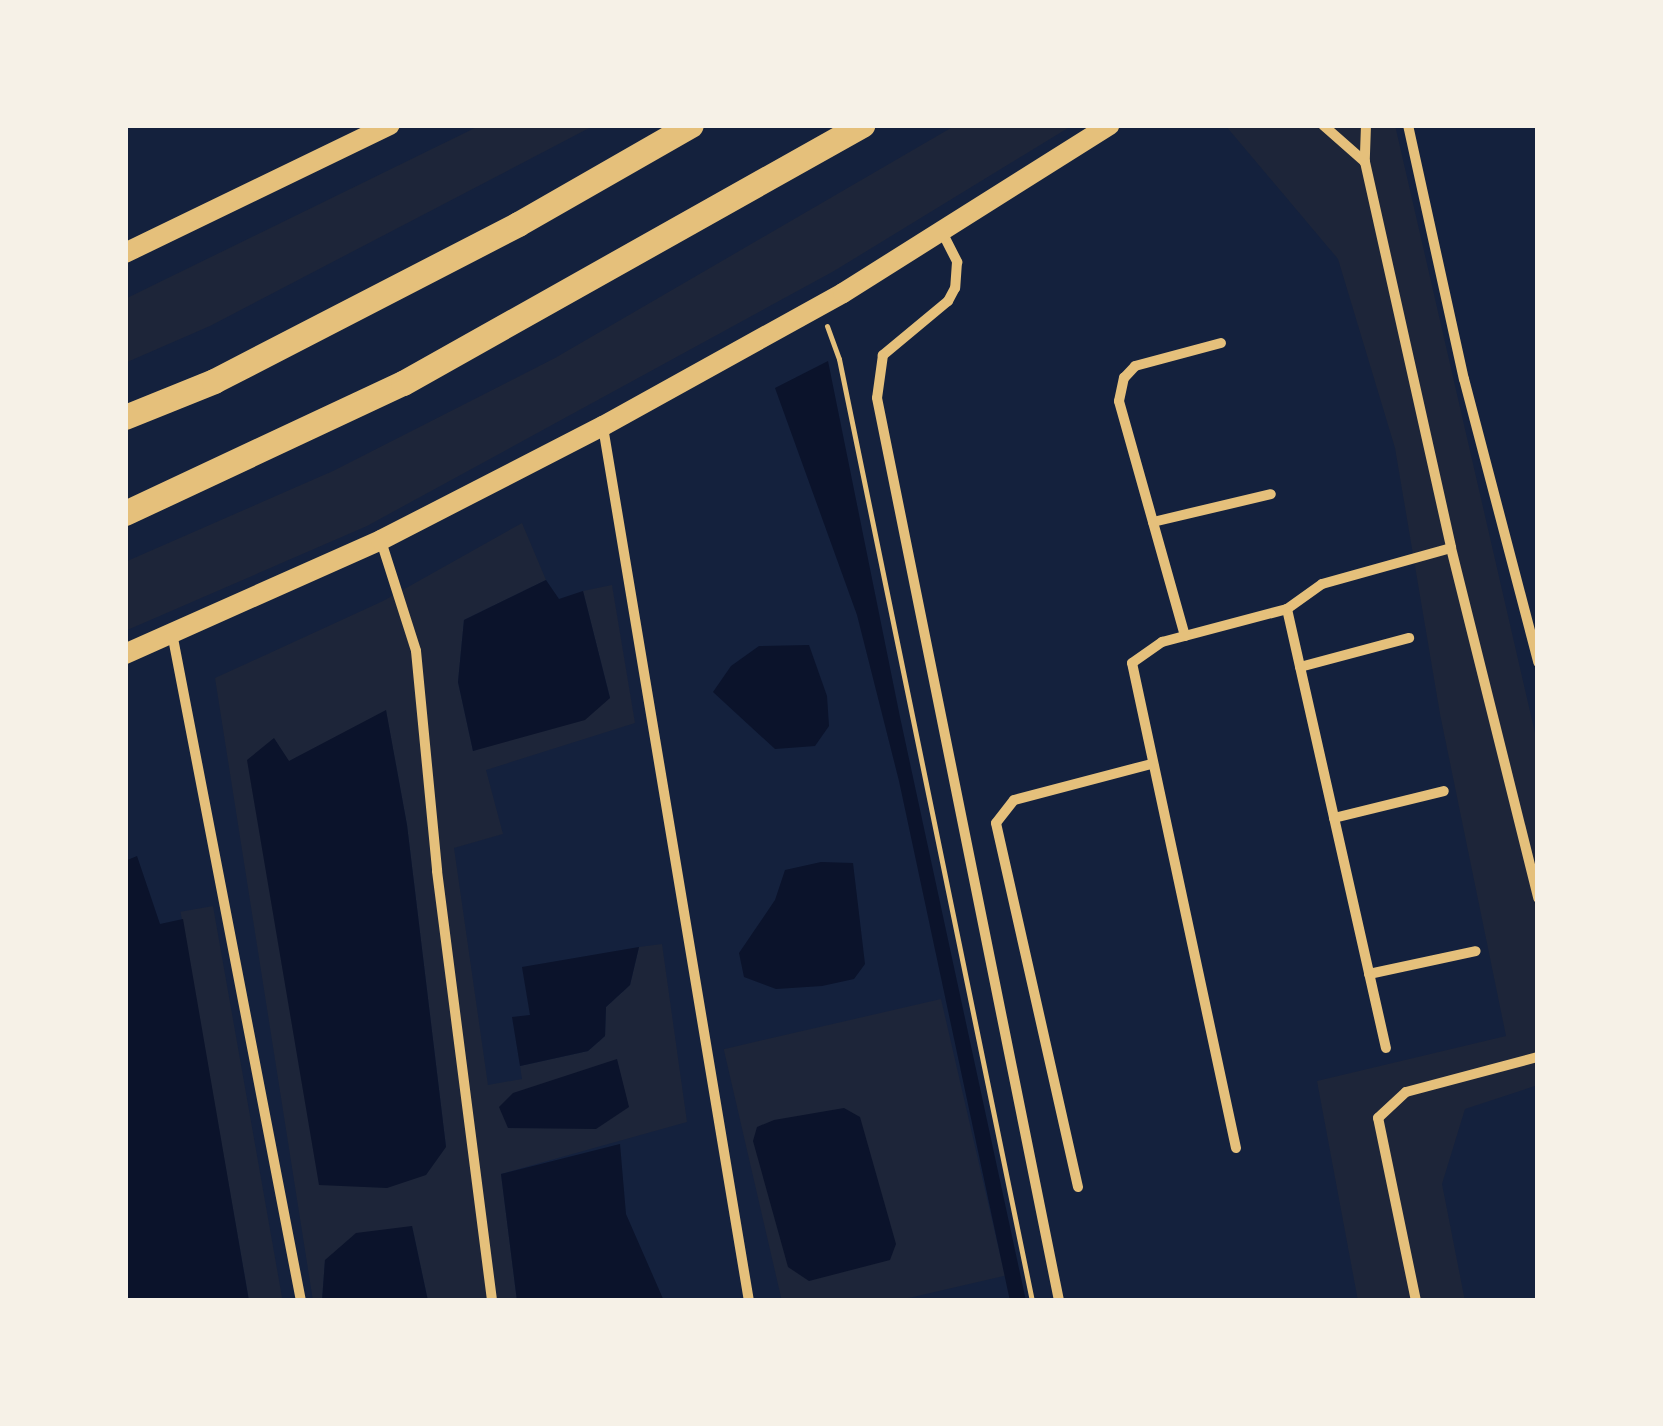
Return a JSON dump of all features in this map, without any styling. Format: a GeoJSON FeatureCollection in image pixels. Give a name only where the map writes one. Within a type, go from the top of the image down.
{"type":"FeatureCollection","features":[{"type":"Feature","properties":{"kind":"highway"},"geometry":{"type":"LineString","coordinates":[[125,417],[214,381],[501,233],[691,125]]}},
{"type":"Feature","properties":{"kind":"highway"},"geometry":{"type":"LineString","coordinates":[[125,513],[403,383],[862,125]]}},
{"type":"Feature","properties":{"kind":"main road"},"geometry":{"type":"LineString","coordinates":[[125,253],[390,125]]}},
{"type":"Feature","properties":{"kind":"main road"},"geometry":{"type":"LineString","coordinates":[[125,654],[380,540],[603,426],[817,307],[1110,125]]}},
{"type":"Feature","properties":{"kind":"street"},"geometry":{"type":"LineString","coordinates":[[1324,125],[1365,162]]}},
{"type":"Feature","properties":{"kind":"street"},"geometry":{"type":"LineString","coordinates":[[1366,125],[1365,162],[1451,548],[1538,898]]}},
{"type":"Feature","properties":{"kind":"street"},"geometry":{"type":"LineString","coordinates":[[1408,125],[1464,379],[1538,662]]}},
{"type":"Feature","properties":{"kind":"street"},"geometry":{"type":"LineString","coordinates":[[942,232],[957,262],[956,288],[948,302],[882,356],[877,398],[1060,1301]]}},
{"type":"Feature","properties":{"kind":"street"},"geometry":{"type":"LineString","coordinates":[[1185,636],[1119,401],[1124,378],[1156,358],[1221,343]]}},
{"type":"Feature","properties":{"kind":"street"},"geometry":{"type":"LineString","coordinates":[[603,426],[749,1301]]}},
{"type":"Feature","properties":{"kind":"street"},"geometry":{"type":"LineString","coordinates":[[1153,522],[1271,494]]}},
{"type":"Feature","properties":{"kind":"street"},"geometry":{"type":"LineString","coordinates":[[380,540],[416,650],[437,872],[492,1301]]}},
{"type":"Feature","properties":{"kind":"street"},"geometry":{"type":"LineString","coordinates":[[1236,1148],[1132,663],[1142,652],[1185,636],[1287,609],[1322,584],[1451,548]]}},
{"type":"Feature","properties":{"kind":"street"},"geometry":{"type":"LineString","coordinates":[[1287,609],[1386,1048]]}},
{"type":"Feature","properties":{"kind":"street"},"geometry":{"type":"LineString","coordinates":[[172,634],[301,1301]]}},
{"type":"Feature","properties":{"kind":"street"},"geometry":{"type":"LineString","coordinates":[[1300,667],[1409,638]]}},
{"type":"Feature","properties":{"kind":"street"},"geometry":{"type":"LineString","coordinates":[[1078,1187],[996,823],[1014,800],[1152,764]]}},
{"type":"Feature","properties":{"kind":"street"},"geometry":{"type":"LineString","coordinates":[[1334,818],[1444,791]]}},
{"type":"Feature","properties":{"kind":"street"},"geometry":{"type":"LineString","coordinates":[[1369,974],[1476,951]]}},
{"type":"Feature","properties":{"kind":"street"},"geometry":{"type":"LineString","coordinates":[[1416,1301],[1378,1118],[1406,1092],[1538,1056]]}},
{"type":"Feature","properties":{"kind":"path"},"geometry":{"type":"LineString","coordinates":[[817,307],[840,359],[1032,1301]]}},
{"type":"Feature","properties":{"kind":"shaded area"},"geometry":{"type":"Polygon","coordinates":[[[481,125],[595,125],[210,326],[125,363],[125,299],[481,125]]]}},
{"type":"Feature","properties":{"kind":"shaded area"},"geometry":{"type":"Polygon","coordinates":[[[956,125],[1073,125],[834,271],[367,526],[125,631],[125,562],[333,471],[555,358],[956,125]]]}},
{"type":"Feature","properties":{"kind":"shaded area"},"geometry":{"type":"Polygon","coordinates":[[[1225,125],[1395,125],[1538,746],[1538,1085],[1465,1109],[1442,1184],[1465,1301],[1358,1301],[1317,1081],[1506,1036],[1440,714],[1395,448],[1338,259],[1225,125]]]}},
{"type":"Feature","properties":{"kind":"shaded area"},"geometry":{"type":"Polygon","coordinates":[[[828,361],[1026,1301],[1010,1301],[899,781],[857,615],[775,388],[828,361]]]}},
{"type":"Feature","properties":{"kind":"shaded area"},"geometry":{"type":"Polygon","coordinates":[[[522,523],[546,580],[464,620],[458,682],[473,751],[610,698],[583,591],[612,585],[635,723],[486,770],[503,834],[454,848],[488,1085],[522,1079],[520,1066],[588,1051],[605,1036],[606,1007],[630,985],[639,947],[662,944],[687,1122],[501,1174],[517,1301],[428,1301],[412,1226],[325,1260],[322,1301],[313,1301],[215,678],[383,601],[522,523]],[[386,711],[289,762],[274,739],[446,1147],[407,825],[386,711]]]}},
{"type":"Feature","properties":{"kind":"shaded area"},"geometry":{"type":"Polygon","coordinates":[[[546,580],[559,599],[583,591],[610,698],[585,720],[473,751],[458,682],[464,620],[546,580]]]}},
{"type":"Feature","properties":{"kind":"shaded area"},"geometry":{"type":"Polygon","coordinates":[[[809,645],[827,696],[829,726],[815,746],[775,749],[713,692],[731,666],[759,646],[809,645]]]}},
{"type":"Feature","properties":{"kind":"shaded area"},"geometry":{"type":"Polygon","coordinates":[[[386,710],[407,825],[446,1147],[426,1175],[387,1188],[319,1185],[247,760],[274,738],[289,761],[386,710]]]}},
{"type":"Feature","properties":{"kind":"shaded area"},"geometry":{"type":"Polygon","coordinates":[[[137,856],[160,924],[183,919],[249,1301],[125,1301],[125,861],[137,856]]]}},
{"type":"Feature","properties":{"kind":"shaded area"},"geometry":{"type":"Polygon","coordinates":[[[821,862],[853,863],[865,964],[854,979],[822,986],[776,989],[744,977],[739,953],[775,900],[785,870],[821,862]]]}},
{"type":"Feature","properties":{"kind":"shaded area"},"geometry":{"type":"Polygon","coordinates":[[[213,906],[283,1301],[249,1301],[181,912],[213,906]]]}},
{"type":"Feature","properties":{"kind":"shaded area"},"geometry":{"type":"Polygon","coordinates":[[[639,947],[630,985],[606,1007],[605,1036],[588,1051],[520,1066],[512,1017],[530,1015],[522,967],[639,947]]]}},
{"type":"Feature","properties":{"kind":"shaded area"},"geometry":{"type":"Polygon","coordinates":[[[941,999],[1005,1276],[895,1301],[782,1301],[724,1049],[941,999]]]}},
{"type":"Feature","properties":{"kind":"shaded area"},"geometry":{"type":"Polygon","coordinates":[[[617,1059],[629,1107],[596,1129],[508,1128],[499,1107],[513,1093],[617,1059]]]}},
{"type":"Feature","properties":{"kind":"shaded area"},"geometry":{"type":"Polygon","coordinates":[[[844,1108],[860,1117],[896,1244],[890,1260],[809,1281],[788,1267],[753,1141],[757,1127],[774,1120],[844,1108]]]}},
{"type":"Feature","properties":{"kind":"shaded area"},"geometry":{"type":"Polygon","coordinates":[[[620,1144],[626,1214],[664,1301],[517,1301],[501,1174],[620,1144]]]}},
{"type":"Feature","properties":{"kind":"shaded area"},"geometry":{"type":"Polygon","coordinates":[[[412,1226],[428,1301],[322,1301],[325,1260],[356,1233],[412,1226]]]}}]}
